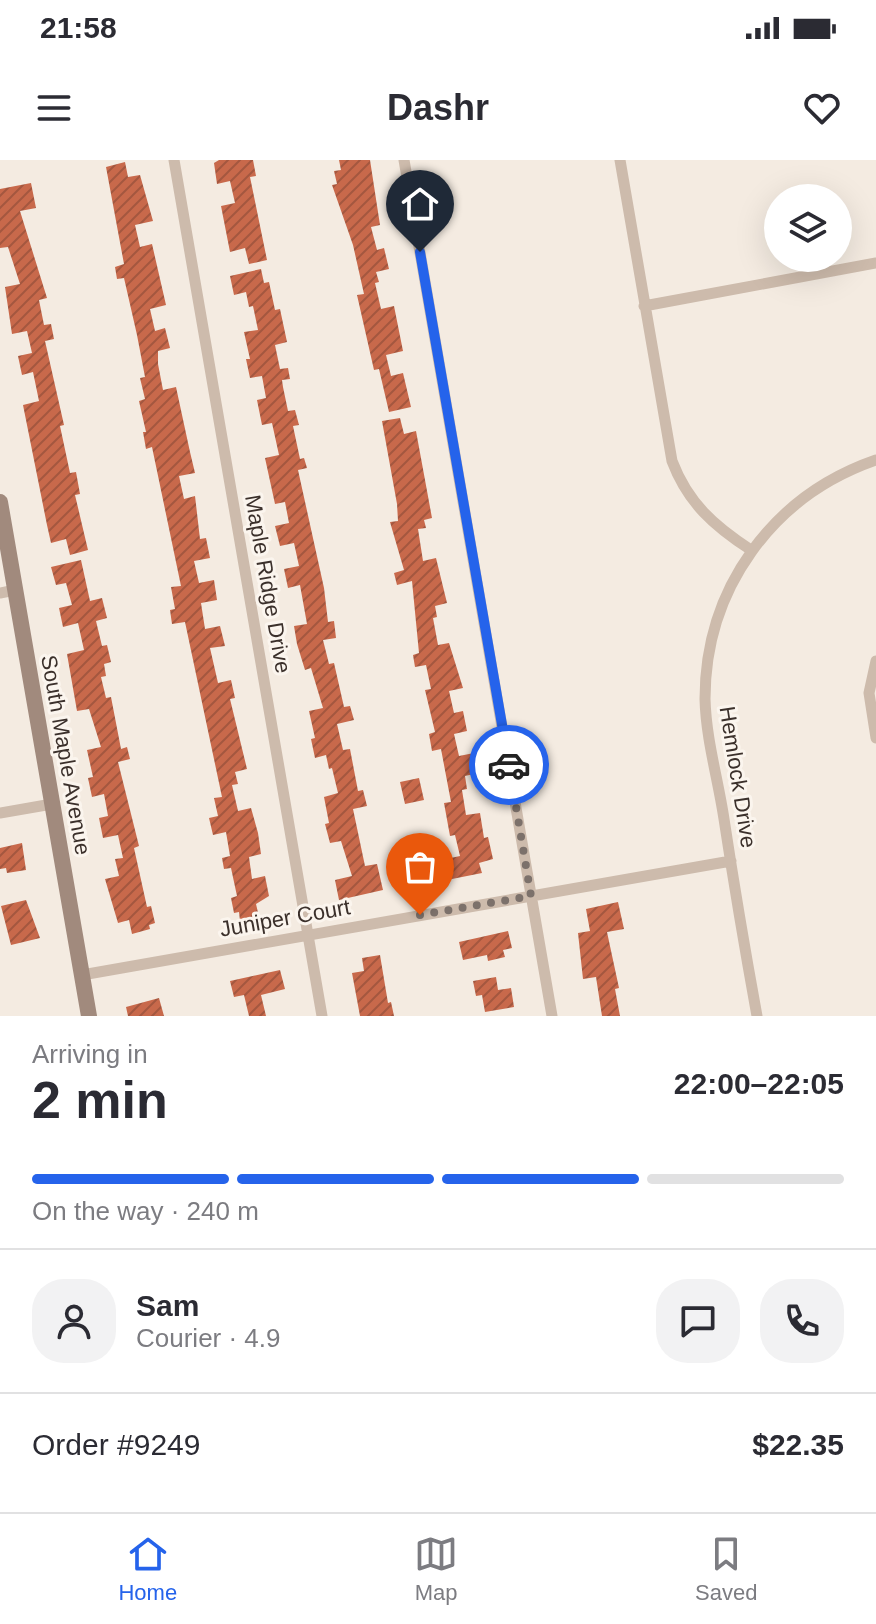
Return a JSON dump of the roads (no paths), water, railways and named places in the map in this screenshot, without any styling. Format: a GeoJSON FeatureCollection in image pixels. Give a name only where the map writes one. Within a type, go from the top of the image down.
{"type":"FeatureCollection","features":[{"type":"Feature","properties":{"kind":"main road","name":"South Maple Avenue"},"geometry":{"type":"LineString","coordinates":[[0,502],[8,592],[52,804],[89,1016]]}},
{"type":"Feature","properties":{"kind":"street","name":"Maple Ridge Drive"},"geometry":{"type":"LineString","coordinates":[[174,160],[322,1016]]}},
{"type":"Feature","properties":{"kind":"street"},"geometry":{"type":"LineString","coordinates":[[404,160],[552,1016]]}},
{"type":"Feature","properties":{"kind":"street"},"geometry":{"type":"LineString","coordinates":[[620,160],[644,306],[678,476],[706,517],[751,550]]}},
{"type":"Feature","properties":{"kind":"street"},"geometry":{"type":"LineString","coordinates":[[644,306],[876,263]]}},
{"type":"Feature","properties":{"kind":"street","name":"Hemlock Drive"},"geometry":{"type":"LineString","coordinates":[[757,1016],[706,720],[706,679],[716,621],[727,592],[751,550],[784,513],[810,492],[876,460]]}},
{"type":"Feature","properties":{"kind":"street"},"geometry":{"type":"LineString","coordinates":[[876,661],[869,693],[876,738]]}},
{"type":"Feature","properties":{"kind":"street"},"geometry":{"type":"LineString","coordinates":[[0,813],[52,804]]}},
{"type":"Feature","properties":{"kind":"street","name":"Juniper Court"},"geometry":{"type":"LineString","coordinates":[[82,975],[731,861]]}}]}
